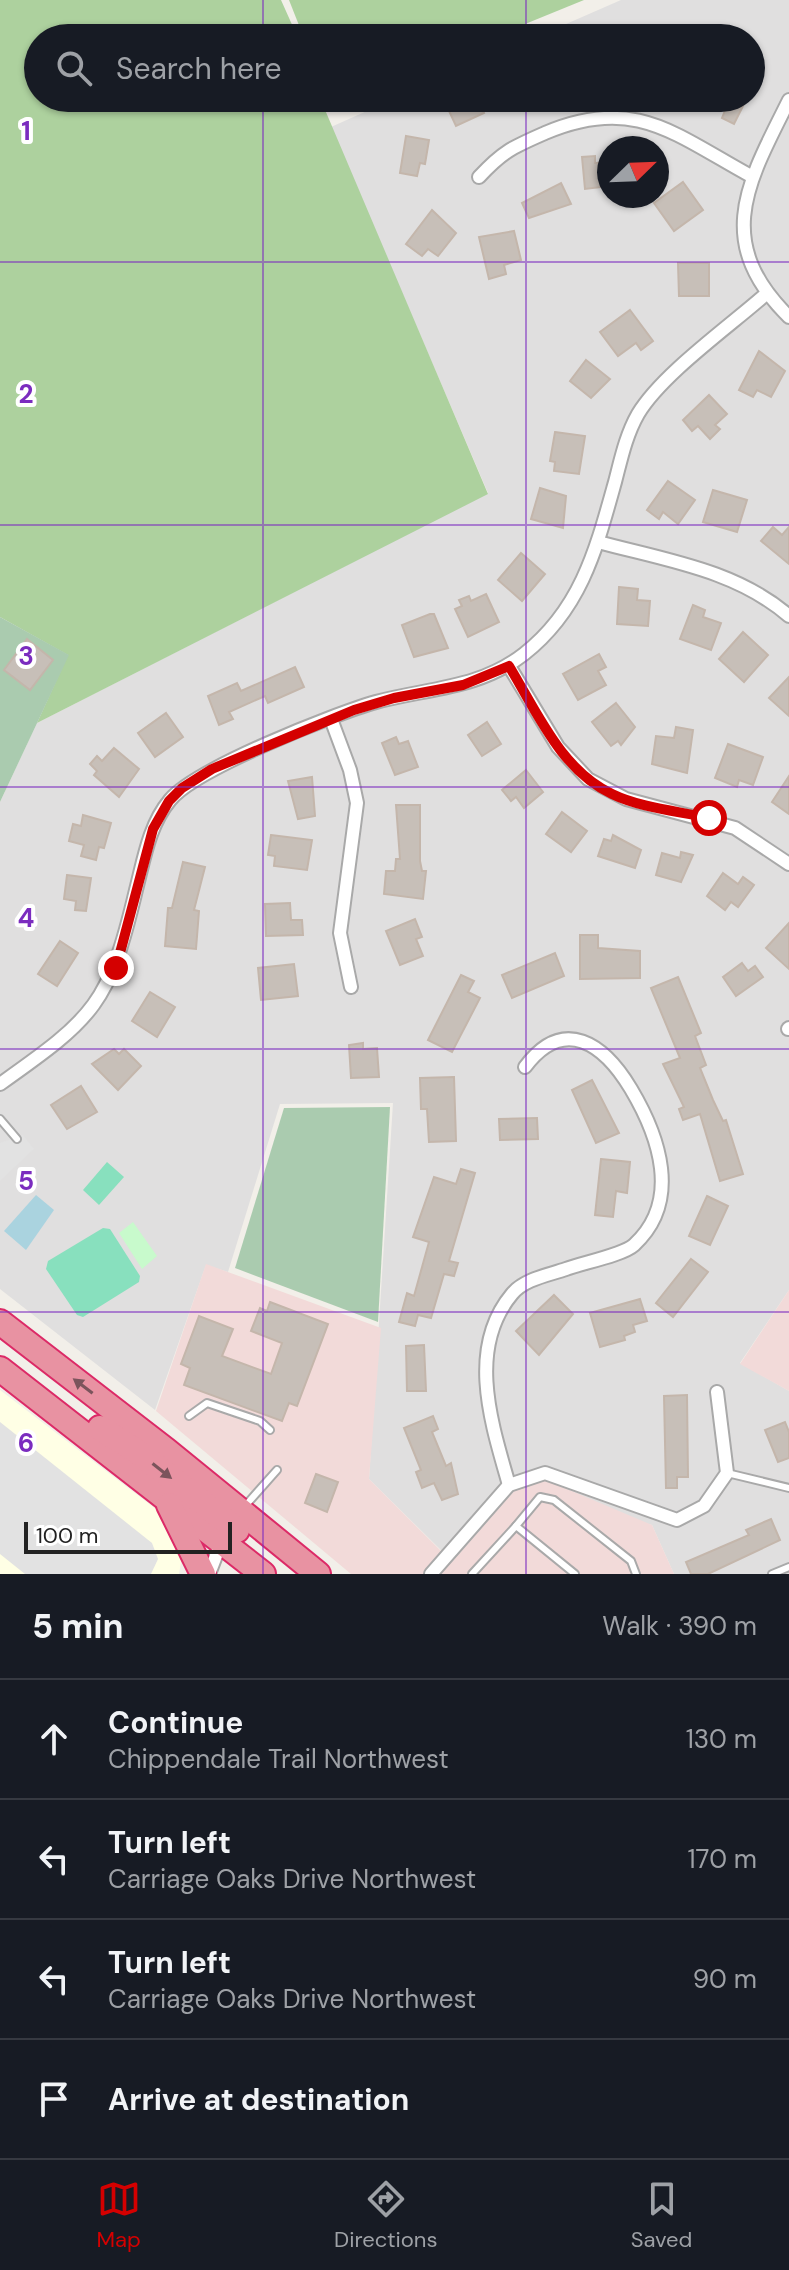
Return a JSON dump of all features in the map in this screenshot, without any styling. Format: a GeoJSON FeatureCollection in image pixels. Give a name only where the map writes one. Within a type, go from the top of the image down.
{"type":"FeatureCollection","features":[{"type":"Feature","properties":{"kind":"highway"},"geometry":{"type":"LineString","coordinates":[[0,1322],[231,1526],[260,1572],[232,1574]]}},
{"type":"Feature","properties":{"kind":"highway"},"geometry":{"type":"LineString","coordinates":[[0,1369],[161,1493],[231,1526],[318,1574]]}},
{"type":"Feature","properties":{"kind":"highway"},"geometry":{"type":"LineString","coordinates":[[47,1404],[121,1441],[293,1574]]}},
{"type":"Feature","properties":{"kind":"highway"},"geometry":{"type":"LineString","coordinates":[[161,1493],[184,1530],[203,1574]]}},
{"type":"Feature","properties":{"kind":"street"},"geometry":{"type":"LineString","coordinates":[[789,100],[751,176],[744,204],[743,229],[748,256],[766,294],[789,317]]}},
{"type":"Feature","properties":{"kind":"street"},"geometry":{"type":"LineString","coordinates":[[479,177],[503,151],[571,122],[606,116],[649,122],[751,176]]}},
{"type":"Feature","properties":{"kind":"street"},"geometry":{"type":"LineString","coordinates":[[0,1084],[71,1032],[105,990],[121,954],[153,829],[169,801],[204,773],[331,719],[374,703],[463,685],[509,666],[543,638],[567,611],[587,577],[625,443],[646,402],[766,294]]}},
{"type":"Feature","properties":{"kind":"street"},"geometry":{"type":"LineString","coordinates":[[598,542],[725,577],[755,591],[789,616]]}},
{"type":"Feature","properties":{"kind":"street"},"geometry":{"type":"LineString","coordinates":[[509,666],[558,747],[588,779],[626,799],[735,828],[789,864]]}},
{"type":"Feature","properties":{"kind":"street"},"geometry":{"type":"LineString","coordinates":[[331,719],[350,770],[357,803],[341,925],[351,987]]}},
{"type":"Feature","properties":{"kind":"street"},"geometry":{"type":"LineString","coordinates":[[509,1485],[486,1403],[484,1380],[501,1311],[513,1292],[529,1282],[633,1246],[655,1216],[662,1194],[658,1146],[635,1096],[604,1052],[590,1043],[561,1039],[537,1051],[525,1067]]}},
{"type":"Feature","properties":{"kind":"street"},"geometry":{"type":"LineString","coordinates":[[433,1573],[509,1485],[545,1473],[677,1520],[704,1506],[727,1473],[717,1392]]}},
{"type":"Feature","properties":{"kind":"street"},"geometry":{"type":"LineString","coordinates":[[209,1574],[231,1526]]}},
{"type":"Feature","properties":{"kind":"lane"},"geometry":{"type":"LineString","coordinates":[[0,1119],[17,1139]]}},
{"type":"Feature","properties":{"kind":"lane"},"geometry":{"type":"LineString","coordinates":[[189,1416],[207,1403],[260,1421],[270,1430]]}},
{"type":"Feature","properties":{"kind":"lane"},"geometry":{"type":"LineString","coordinates":[[231,1526],[277,1470]]}},
{"type":"Feature","properties":{"kind":"lane"},"geometry":{"type":"LineString","coordinates":[[727,1473],[789,1488]]}},
{"type":"Feature","properties":{"kind":"lane"},"geometry":{"type":"LineString","coordinates":[[472,1574],[540,1497],[554,1500],[631,1561],[636,1574]]}},
{"type":"Feature","properties":{"kind":"lane"},"geometry":{"type":"LineString","coordinates":[[516,1526],[575,1574]]}},
{"type":"Feature","properties":{"kind":"lane"},"geometry":{"type":"LineString","coordinates":[[772,1574],[789,1567]]}},
{"type":"Feature","properties":{"kind":"shaded area"},"geometry":{"type":"Polygon","coordinates":[[[621,0],[789,0],[789,1290],[740,1363],[789,1391],[789,1574],[674,1574],[652,1525],[516,1489],[453,1562],[369,1479],[393,1103],[280,1104],[228,1272],[206,1265],[155,1410],[0,1289],[0,802],[37,723],[488,493],[331,127],[365,112],[765,112],[765,24],[566,24],[621,0]]]}},
{"type":"Feature","properties":{"kind":"shaded area"},"geometry":{"type":"Polygon","coordinates":[[[0,617],[69,655],[0,802],[0,617]]]}},
{"type":"Feature","properties":{"kind":"shaded area"},"geometry":{"type":"Polygon","coordinates":[[[390,1107],[378,1322],[235,1268],[284,1108],[390,1107]]]}},
{"type":"Feature","properties":{"kind":"shaded area"},"geometry":{"type":"Polygon","coordinates":[[[23,1135],[34,1149],[0,1181],[0,1143],[23,1135]]]}},
{"type":"Feature","properties":{"kind":"shaded area"},"geometry":{"type":"Polygon","coordinates":[[[206,1264],[381,1328],[369,1479],[452,1562],[516,1489],[541,1478],[652,1525],[674,1574],[351,1574],[156,1411],[206,1264]]]}},
{"type":"Feature","properties":{"kind":"shaded area"},"geometry":{"type":"Polygon","coordinates":[[[789,1290],[789,1391],[740,1364],[789,1290]]]}},
{"type":"Feature","properties":{"kind":"shaded area"},"geometry":{"type":"Polygon","coordinates":[[[0,1390],[165,1516],[175,1532],[181,1562],[179,1574],[0,1574],[0,1390]]]}},
{"type":"Feature","properties":{"kind":"shaded area"},"geometry":{"type":"Polygon","coordinates":[[[0,1422],[152,1543],[158,1559],[151,1574],[25,1574],[0,1554],[0,1422]]]}},
{"type":"Feature","properties":{"kind":"green space"},"geometry":{"type":"Polygon","coordinates":[[[0,0],[281,0],[292,24],[24,24],[24,112],[326,112],[488,494],[37,723],[68,655],[0,617],[0,0]]]}},
{"type":"Feature","properties":{"kind":"green space"},"geometry":{"type":"Polygon","coordinates":[[[289,0],[584,0],[525,24],[298,24],[289,0]]]}},
{"type":"Feature","properties":{"kind":"green space"},"geometry":{"type":"Polygon","coordinates":[[[107,1162],[124,1177],[99,1205],[83,1190],[107,1162]]]}},
{"type":"Feature","properties":{"kind":"green space"},"geometry":{"type":"Polygon","coordinates":[[[133,1222],[157,1256],[142,1269],[119,1233],[133,1222]]]}},
{"type":"Feature","properties":{"kind":"green space"},"geometry":{"type":"Polygon","coordinates":[[[103,1228],[110,1229],[140,1276],[139,1282],[83,1317],[77,1315],[46,1269],[48,1261],[103,1228]]]}},
{"type":"Feature","properties":{"kind":"water"},"geometry":{"type":"Polygon","coordinates":[[[36,1195],[54,1210],[26,1250],[4,1231],[36,1195]]]}},
{"type":"Feature","properties":{"kind":"building"},"geometry":{"type":"Polygon","coordinates":[[[450,112],[484,112],[484,113],[456,126],[450,112]]]}},
{"type":"Feature","properties":{"kind":"building"},"geometry":{"type":"Polygon","coordinates":[[[724,112],[740,112],[734,124],[722,118],[724,112]]]}},
{"type":"Feature","properties":{"kind":"building"},"geometry":{"type":"Polygon","coordinates":[[[406,136],[429,140],[425,164],[420,163],[417,176],[400,173],[406,136]]]}},
{"type":"Feature","properties":{"kind":"building"},"geometry":{"type":"Polygon","coordinates":[[[595,156],[597,188],[585,189],[582,157],[595,156]]]}},
{"type":"Feature","properties":{"kind":"building"},"geometry":{"type":"Polygon","coordinates":[[[683,182],[703,210],[674,231],[658,208],[669,208],[669,192],[683,182]]]}},
{"type":"Feature","properties":{"kind":"building"},"geometry":{"type":"Polygon","coordinates":[[[561,183],[571,204],[529,218],[522,203],[561,183]]]}},
{"type":"Feature","properties":{"kind":"building"},"geometry":{"type":"Polygon","coordinates":[[[432,210],[456,233],[438,256],[428,249],[422,256],[406,244],[432,210]]]}},
{"type":"Feature","properties":{"kind":"building"},"geometry":{"type":"Polygon","coordinates":[[[514,231],[521,260],[504,265],[506,274],[489,279],[479,237],[514,231]]]}},
{"type":"Feature","properties":{"kind":"building"},"geometry":{"type":"Polygon","coordinates":[[[678,263],[709,263],[709,296],[679,296],[678,263]]]}},
{"type":"Feature","properties":{"kind":"building"},"geometry":{"type":"Polygon","coordinates":[[[630,310],[653,341],[641,350],[636,343],[618,356],[600,332],[630,310]]]}},
{"type":"Feature","properties":{"kind":"building"},"geometry":{"type":"Polygon","coordinates":[[[759,351],[785,371],[771,397],[757,390],[753,397],[739,390],[759,351]]]}},
{"type":"Feature","properties":{"kind":"building"},"geometry":{"type":"Polygon","coordinates":[[[586,360],[610,379],[591,398],[570,381],[586,360]]]}},
{"type":"Feature","properties":{"kind":"building"},"geometry":{"type":"Polygon","coordinates":[[[709,395],[727,414],[715,425],[720,429],[710,439],[698,426],[692,431],[683,420],[709,395]]]}},
{"type":"Feature","properties":{"kind":"building"},"geometry":{"type":"Polygon","coordinates":[[[555,432],[585,436],[579,474],[554,471],[555,462],[550,461],[555,432]]]}},
{"type":"Feature","properties":{"kind":"building"},"geometry":{"type":"Polygon","coordinates":[[[668,481],[695,500],[678,524],[663,512],[659,519],[647,510],[668,481]]]}},
{"type":"Feature","properties":{"kind":"building"},"geometry":{"type":"Polygon","coordinates":[[[540,488],[566,496],[563,528],[531,519],[540,488]]]}},
{"type":"Feature","properties":{"kind":"building"},"geometry":{"type":"Polygon","coordinates":[[[713,490],[747,500],[737,532],[703,522],[713,490]]]}},
{"type":"Feature","properties":{"kind":"building"},"geometry":{"type":"Polygon","coordinates":[[[773,527],[782,535],[789,527],[789,564],[761,541],[773,527]]]}},
{"type":"Feature","properties":{"kind":"building"},"geometry":{"type":"Polygon","coordinates":[[[521,553],[545,574],[522,601],[498,580],[521,553]]]}},
{"type":"Feature","properties":{"kind":"building"},"geometry":{"type":"Polygon","coordinates":[[[619,587],[638,589],[637,600],[650,601],[648,626],[617,624],[619,587]]]}},
{"type":"Feature","properties":{"kind":"building"},"geometry":{"type":"Polygon","coordinates":[[[486,594],[499,622],[468,637],[455,609],[462,606],[459,600],[469,596],[471,601],[486,594]]]}},
{"type":"Feature","properties":{"kind":"building"},"geometry":{"type":"Polygon","coordinates":[[[693,605],[705,610],[703,617],[721,623],[711,650],[680,639],[693,605]]]}},
{"type":"Feature","properties":{"kind":"building"},"geometry":{"type":"Polygon","coordinates":[[[434,614],[448,648],[414,657],[402,625],[434,614]]]}},
{"type":"Feature","properties":{"kind":"building"},"geometry":{"type":"Polygon","coordinates":[[[743,632],[768,655],[744,682],[719,659],[743,632]]]}},
{"type":"Feature","properties":{"kind":"building"},"geometry":{"type":"Polygon","coordinates":[[[27,639],[53,660],[30,690],[4,670],[27,639]]]}},
{"type":"Feature","properties":{"kind":"building"},"geometry":{"type":"Polygon","coordinates":[[[599,654],[606,667],[598,671],[606,685],[578,700],[563,674],[599,654]]]}},
{"type":"Feature","properties":{"kind":"building"},"geometry":{"type":"Polygon","coordinates":[[[295,667],[304,687],[268,703],[265,696],[229,712],[233,719],[219,725],[208,696],[237,683],[241,691],[295,667]]]}},
{"type":"Feature","properties":{"kind":"building"},"geometry":{"type":"Polygon","coordinates":[[[789,677],[789,716],[769,698],[789,677]]]}},
{"type":"Feature","properties":{"kind":"building"},"geometry":{"type":"Polygon","coordinates":[[[616,703],[635,727],[621,745],[618,741],[611,746],[592,722],[616,703]]]}},
{"type":"Feature","properties":{"kind":"building"},"geometry":{"type":"Polygon","coordinates":[[[166,713],[183,737],[155,757],[138,733],[166,713]]]}},
{"type":"Feature","properties":{"kind":"building"},"geometry":{"type":"Polygon","coordinates":[[[487,722],[501,744],[482,756],[468,735],[487,722]]]}},
{"type":"Feature","properties":{"kind":"building"},"geometry":{"type":"Polygon","coordinates":[[[676,727],[693,730],[687,773],[652,764],[656,736],[674,738],[676,727]]]}},
{"type":"Feature","properties":{"kind":"building"},"geometry":{"type":"Polygon","coordinates":[[[396,737],[399,744],[408,741],[418,767],[395,775],[382,743],[396,737]]]}},
{"type":"Feature","properties":{"kind":"building"},"geometry":{"type":"Polygon","coordinates":[[[728,744],[763,757],[753,785],[739,780],[737,787],[715,778],[728,744]]]}},
{"type":"Feature","properties":{"kind":"building"},"geometry":{"type":"Polygon","coordinates":[[[114,748],[139,769],[119,797],[94,775],[97,771],[90,764],[97,756],[102,761],[114,748]]]}},
{"type":"Feature","properties":{"kind":"building"},"geometry":{"type":"Polygon","coordinates":[[[526,770],[543,792],[524,808],[516,797],[511,801],[502,790],[526,770]]]}},
{"type":"Feature","properties":{"kind":"building"},"geometry":{"type":"Polygon","coordinates":[[[789,776],[789,814],[772,802],[789,776]]]}},
{"type":"Feature","properties":{"kind":"building"},"geometry":{"type":"Polygon","coordinates":[[[312,777],[315,816],[298,819],[288,781],[312,777]]]}},
{"type":"Feature","properties":{"kind":"building"},"geometry":{"type":"Polygon","coordinates":[[[396,805],[420,805],[420,861],[422,871],[426,871],[423,899],[384,894],[386,871],[395,871],[396,859],[400,859],[396,805]]]}},
{"type":"Feature","properties":{"kind":"building"},"geometry":{"type":"Polygon","coordinates":[[[562,812],[587,831],[571,852],[546,834],[562,812]]]}},
{"type":"Feature","properties":{"kind":"building"},"geometry":{"type":"Polygon","coordinates":[[[83,815],[111,823],[104,848],[99,847],[96,860],[81,856],[84,845],[69,841],[73,824],[81,826],[83,815]]]}},
{"type":"Feature","properties":{"kind":"building"},"geometry":{"type":"Polygon","coordinates":[[[271,835],[312,840],[307,870],[274,866],[275,856],[268,855],[271,835]]]}},
{"type":"Feature","properties":{"kind":"building"},"geometry":{"type":"Polygon","coordinates":[[[613,835],[641,850],[635,868],[598,856],[604,839],[611,841],[613,835]]]}},
{"type":"Feature","properties":{"kind":"building"},"geometry":{"type":"Polygon","coordinates":[[[681,852],[693,855],[681,882],[656,875],[662,853],[680,858],[681,852]]]}},
{"type":"Feature","properties":{"kind":"building"},"geometry":{"type":"Polygon","coordinates":[[[183,862],[205,867],[194,910],[199,911],[196,949],[165,946],[168,908],[172,908],[183,862]]]}},
{"type":"Feature","properties":{"kind":"building"},"geometry":{"type":"Polygon","coordinates":[[[723,873],[738,884],[743,877],[754,885],[738,907],[731,902],[725,910],[707,896],[723,873]]]}},
{"type":"Feature","properties":{"kind":"building"},"geometry":{"type":"Polygon","coordinates":[[[67,875],[91,878],[86,911],[75,910],[76,901],[64,899],[67,875]]]}},
{"type":"Feature","properties":{"kind":"building"},"geometry":{"type":"Polygon","coordinates":[[[290,903],[291,920],[302,920],[303,935],[266,936],[265,904],[290,903]]]}},
{"type":"Feature","properties":{"kind":"building"},"geometry":{"type":"Polygon","coordinates":[[[415,919],[422,937],[416,939],[423,956],[400,965],[386,931],[415,919]]]}},
{"type":"Feature","properties":{"kind":"building"},"geometry":{"type":"Polygon","coordinates":[[[789,923],[789,969],[766,948],[789,923]]]}},
{"type":"Feature","properties":{"kind":"building"},"geometry":{"type":"Polygon","coordinates":[[[580,935],[598,935],[598,948],[640,951],[640,978],[580,979],[580,935]]]}},
{"type":"Feature","properties":{"kind":"building"},"geometry":{"type":"Polygon","coordinates":[[[60,941],[78,953],[57,986],[38,974],[60,941]]]}},
{"type":"Feature","properties":{"kind":"building"},"geometry":{"type":"Polygon","coordinates":[[[555,953],[564,976],[512,998],[502,975],[555,953]]]}},
{"type":"Feature","properties":{"kind":"building"},"geometry":{"type":"Polygon","coordinates":[[[742,963],[748,971],[755,966],[763,977],[736,996],[723,977],[742,963]]]}},
{"type":"Feature","properties":{"kind":"building"},"geometry":{"type":"Polygon","coordinates":[[[294,964],[298,996],[261,1000],[258,968],[294,964]]]}},
{"type":"Feature","properties":{"kind":"building"},"geometry":{"type":"Polygon","coordinates":[[[461,975],[474,981],[468,992],[480,998],[452,1052],[428,1040],[461,975]]]}},
{"type":"Feature","properties":{"kind":"building"},"geometry":{"type":"Polygon","coordinates":[[[678,977],[701,1033],[695,1036],[706,1065],[700,1068],[723,1121],[726,1120],[743,1174],[720,1181],[700,1114],[683,1120],[679,1109],[684,1107],[663,1064],[680,1058],[651,988],[678,977]]]}},
{"type":"Feature","properties":{"kind":"building"},"geometry":{"type":"Polygon","coordinates":[[[150,992],[175,1007],[157,1037],[132,1021],[150,992]]]}},
{"type":"Feature","properties":{"kind":"building"},"geometry":{"type":"Polygon","coordinates":[[[363,1043],[363,1049],[377,1048],[379,1077],[351,1078],[349,1045],[363,1043]]]}},
{"type":"Feature","properties":{"kind":"building"},"geometry":{"type":"Polygon","coordinates":[[[114,1049],[119,1054],[124,1049],[141,1066],[118,1090],[92,1064],[114,1049]]]}},
{"type":"Feature","properties":{"kind":"building"},"geometry":{"type":"Polygon","coordinates":[[[454,1077],[456,1141],[429,1142],[427,1109],[421,1109],[420,1078],[454,1077]]]}},
{"type":"Feature","properties":{"kind":"building"},"geometry":{"type":"Polygon","coordinates":[[[592,1080],[619,1133],[596,1143],[572,1090],[592,1080]]]}},
{"type":"Feature","properties":{"kind":"building"},"geometry":{"type":"Polygon","coordinates":[[[81,1086],[97,1112],[67,1129],[51,1105],[81,1086]]]}},
{"type":"Feature","properties":{"kind":"building"},"geometry":{"type":"Polygon","coordinates":[[[537,1118],[538,1139],[500,1140],[499,1119],[537,1118]]]}},
{"type":"Feature","properties":{"kind":"building"},"geometry":{"type":"Polygon","coordinates":[[[601,1159],[630,1162],[627,1193],[616,1191],[613,1217],[595,1215],[601,1159]]]}},
{"type":"Feature","properties":{"kind":"building"},"geometry":{"type":"Polygon","coordinates":[[[461,1169],[475,1173],[449,1261],[458,1263],[454,1276],[444,1274],[431,1318],[418,1315],[415,1326],[399,1322],[407,1293],[414,1296],[429,1242],[413,1237],[434,1177],[456,1184],[461,1169]]]}},
{"type":"Feature","properties":{"kind":"building"},"geometry":{"type":"Polygon","coordinates":[[[707,1196],[728,1206],[710,1245],[689,1236],[707,1196]]]}},
{"type":"Feature","properties":{"kind":"building"},"geometry":{"type":"Polygon","coordinates":[[[691,1259],[708,1272],[673,1317],[656,1303],[691,1259]]]}},
{"type":"Feature","properties":{"kind":"building"},"geometry":{"type":"Polygon","coordinates":[[[554,1295],[573,1314],[539,1355],[516,1331],[554,1295]]]}},
{"type":"Feature","properties":{"kind":"building"},"geometry":{"type":"Polygon","coordinates":[[[640,1299],[647,1321],[633,1325],[635,1332],[624,1336],[625,1340],[600,1347],[590,1313],[640,1299]]]}},
{"type":"Feature","properties":{"kind":"building"},"geometry":{"type":"Polygon","coordinates":[[[270,1302],[328,1324],[297,1406],[289,1403],[282,1421],[184,1385],[190,1368],[181,1364],[199,1316],[233,1329],[222,1356],[271,1374],[282,1343],[251,1331],[260,1308],[267,1311],[270,1302]]]}},
{"type":"Feature","properties":{"kind":"building"},"geometry":{"type":"Polygon","coordinates":[[[424,1345],[426,1391],[407,1391],[406,1346],[424,1345]]]}},
{"type":"Feature","properties":{"kind":"building"},"geometry":{"type":"Polygon","coordinates":[[[687,1395],[688,1477],[677,1477],[677,1488],[666,1488],[664,1396],[687,1395]]]}},
{"type":"Feature","properties":{"kind":"building"},"geometry":{"type":"Polygon","coordinates":[[[433,1416],[438,1429],[432,1432],[446,1466],[451,1463],[458,1494],[442,1500],[434,1483],[422,1488],[416,1472],[421,1470],[404,1428],[433,1416]]]}},
{"type":"Feature","properties":{"kind":"building"},"geometry":{"type":"Polygon","coordinates":[[[785,1422],[789,1432],[789,1458],[778,1462],[765,1430],[785,1422]]]}},
{"type":"Feature","properties":{"kind":"building"},"geometry":{"type":"Polygon","coordinates":[[[316,1474],[338,1482],[327,1512],[305,1503],[316,1474]]]}},
{"type":"Feature","properties":{"kind":"building"},"geometry":{"type":"Polygon","coordinates":[[[771,1519],[780,1540],[708,1574],[691,1574],[686,1562],[749,1535],[746,1530],[771,1519]]]}},
{"type":"Feature","properties":{"kind":"route"},"geometry":{"type":"LineString","coordinates":[[116,968],[153,829],[169,801],[195,778],[354,710],[394,698],[463,685],[509,666],[558,747],[588,779],[613,795],[709,818]]}}]}
